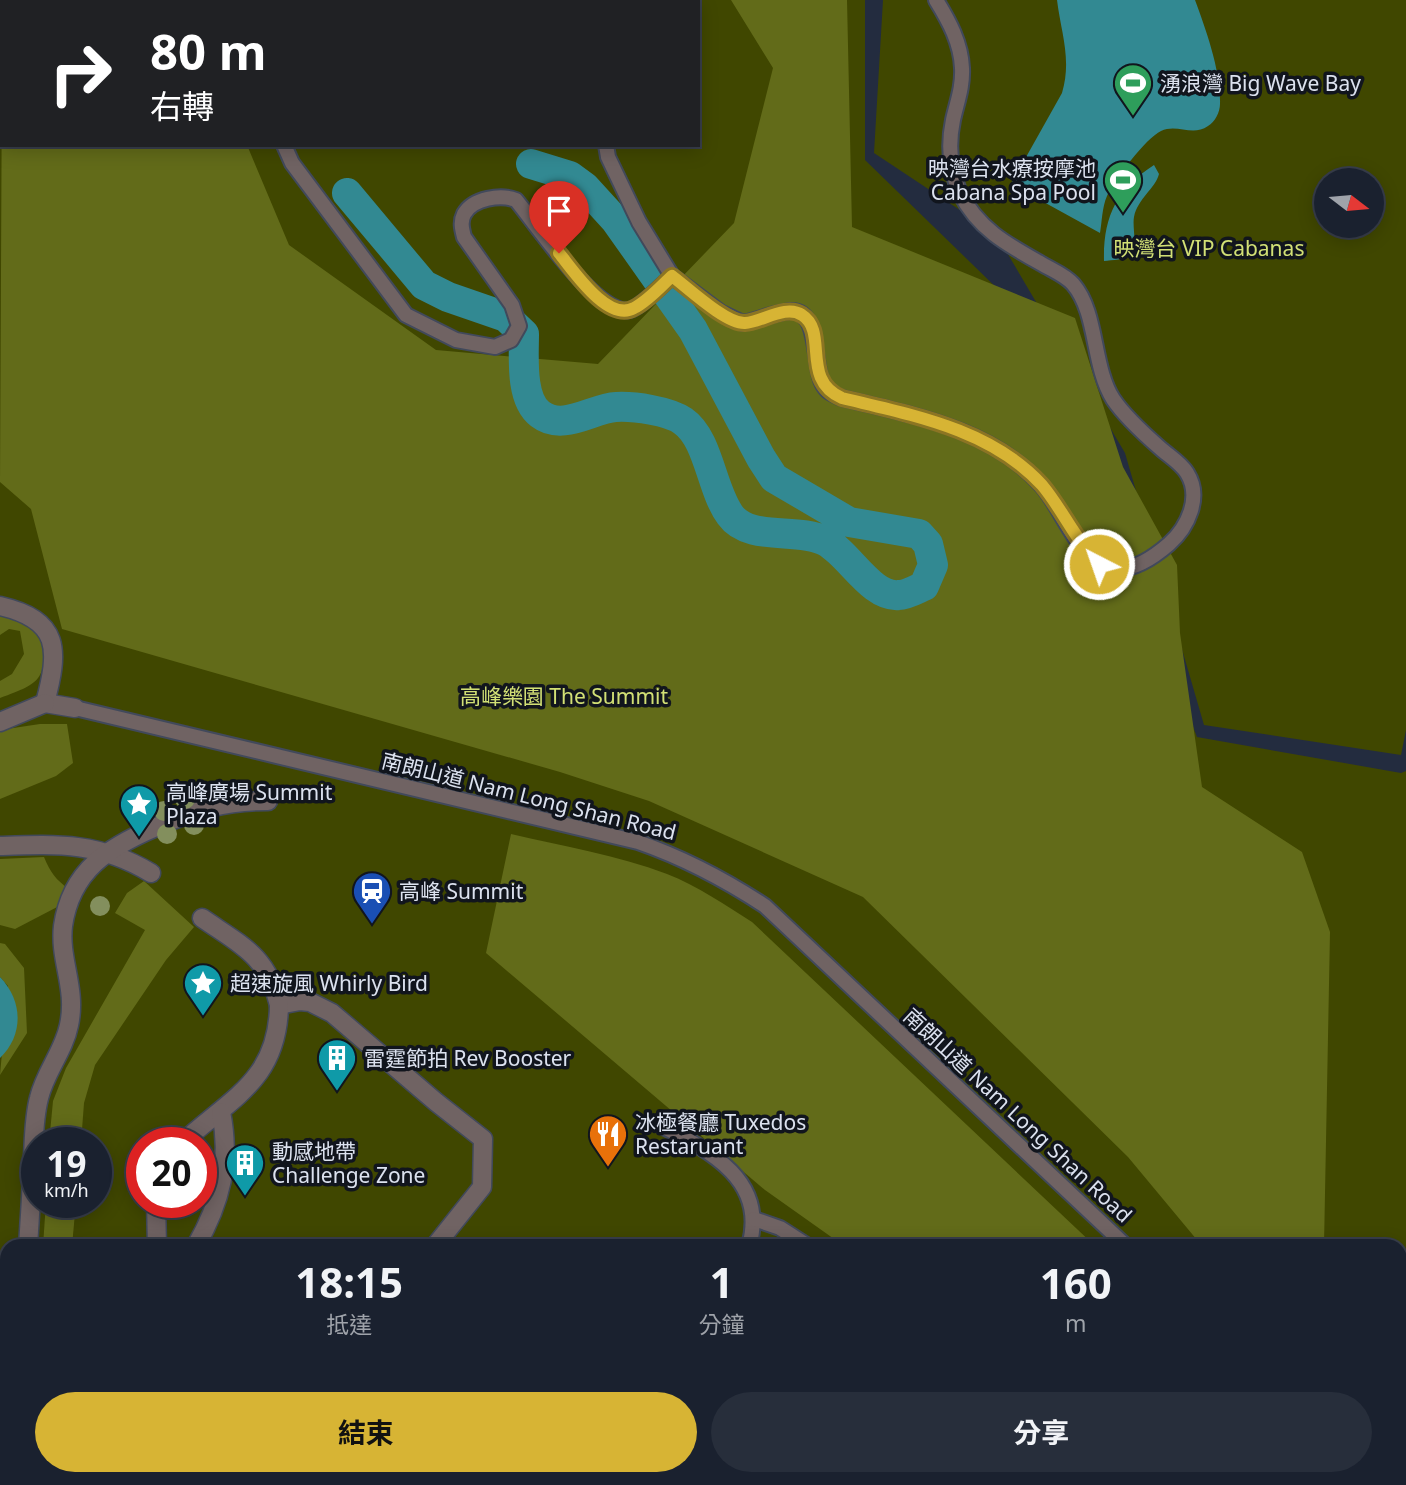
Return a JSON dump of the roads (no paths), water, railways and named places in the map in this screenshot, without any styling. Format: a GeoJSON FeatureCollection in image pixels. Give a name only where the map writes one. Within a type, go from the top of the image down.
{"type":"FeatureCollection","features":[{"type":"Feature","properties":{"kind":"street"},"geometry":{"type":"LineString","coordinates":[[0,606],[20,611],[37,620],[50,634],[54,651],[52,676],[45,703]]}},
{"type":"Feature","properties":{"kind":"street"},"geometry":{"type":"LineString","coordinates":[[0,722],[45,703],[75,708]]}},
{"type":"Feature","properties":{"kind":"street"},"geometry":{"type":"LineString","coordinates":[[28,1239],[35,1116],[44,1079],[65,1037],[71,1010],[72,991],[62,940],[64,923],[68,907],[83,877],[106,852],[123,841],[190,812],[215,805],[268,801]]}},
{"type":"Feature","properties":{"kind":"street"},"geometry":{"type":"LineString","coordinates":[[0,846],[59,844],[106,852],[130,860],[151,873]]}},
{"type":"Feature","properties":{"kind":"street"},"geometry":{"type":"LineString","coordinates":[[202,918],[251,952],[265,967],[274,985],[279,1005],[276,1037],[264,1067],[221,1112],[202,1127]]}},
{"type":"Feature","properties":{"kind":"street"},"geometry":{"type":"LineString","coordinates":[[279,1005],[310,1002],[332,1013],[483,1139],[482,1187],[441,1239]]}},
{"type":"Feature","properties":{"kind":"street"},"geometry":{"type":"LineString","coordinates":[[200,1239],[211,1219],[226,1166],[226,1136],[221,1112]]}},
{"type":"Feature","properties":{"kind":"street"},"geometry":{"type":"LineString","coordinates":[[156,1218],[157,1239]]}},
{"type":"Feature","properties":{"kind":"lane"},"geometry":{"type":"LineString","coordinates":[[606,147],[608,157],[639,222],[672,276],[720,312],[743,323],[793,311],[801,314],[808,320],[812,330],[820,378],[830,393],[947,425],[994,448],[1021,466],[1042,486],[1084,549],[1099,564],[1127,569],[1139,564],[1169,544],[1184,528],[1192,509],[1194,489],[1187,472],[1145,435],[1113,399],[1105,380],[1084,303],[1071,283],[1001,242],[969,209],[959,190],[952,167],[951,134],[959,100],[962,66],[953,30],[936,0]]}},
{"type":"Feature","properties":{"kind":"lane"},"geometry":{"type":"LineString","coordinates":[[285,147],[292,163],[405,315],[456,340],[495,347],[511,340],[519,326],[512,305],[464,237],[464,215],[477,203],[507,196],[516,200],[587,288],[606,305],[622,311],[634,309],[672,276]]}},
{"type":"Feature","properties":{"kind":"lane","name":"南朗山道 Nam Long Shan Road"},"geometry":{"type":"LineString","coordinates":[[75,708],[638,842],[678,855],[723,878],[765,906],[1119,1239]]}},
{"type":"Feature","properties":{"kind":"lane"},"geometry":{"type":"LineString","coordinates":[[660,1125],[701,1146],[743,1184],[749,1194],[754,1219],[750,1239]]}},
{"type":"Feature","properties":{"kind":"lane"},"geometry":{"type":"LineString","coordinates":[[754,1219],[780,1228],[797,1239]]}},
{"type":"Feature","properties":{"kind":"waterway"},"geometry":{"type":"LineString","coordinates":[[347,193],[424,285],[448,297],[506,317],[524,334],[526,388],[540,414],[558,421],[578,418],[607,408],[623,407],[651,410],[677,417],[692,429],[699,440],[718,492],[730,515],[738,523],[761,531],[814,537],[825,541],[879,590],[889,594],[905,594],[924,586],[933,565],[928,544],[919,534],[849,522],[774,478],[693,330],[616,221],[585,187],[570,176],[531,164]]}},
{"type":"Feature","properties":{"kind":"place","name":"湧浪灣 Big Wave Bay"},"geometry":{"type":"Point","coordinates":[1133,117]}},
{"type":"Feature","properties":{"kind":"place","name":"映灣台水療按摩池 Cabana Spa Pool"},"geometry":{"type":"Point","coordinates":[1123,214]}},
{"type":"Feature","properties":{"kind":"place","name":"高峰廣場 Summit Plaza"},"geometry":{"type":"Point","coordinates":[139,838]}},
{"type":"Feature","properties":{"kind":"place","name":"高峰 Summit"},"geometry":{"type":"Point","coordinates":[372,925]}},
{"type":"Feature","properties":{"kind":"place","name":"超速旋風 Whirly Bird"},"geometry":{"type":"Point","coordinates":[203,1017]}},
{"type":"Feature","properties":{"kind":"place","name":"雷霆節拍 Rev Booster"},"geometry":{"type":"Point","coordinates":[337,1092]}},
{"type":"Feature","properties":{"kind":"place","name":"冰極餐廳 Tuxedos Restaruant"},"geometry":{"type":"Point","coordinates":[608,1168]}},
{"type":"Feature","properties":{"kind":"place","name":"動感地帶 Challenge Zone"},"geometry":{"type":"Point","coordinates":[245,1197]}},
{"type":"Feature","properties":{"kind":"park label","name":"映灣台 VIP Cabanas"},"geometry":{"type":"Point","coordinates":[1209,248]}},
{"type":"Feature","properties":{"kind":"park label","name":"高峰樂園 The Summit"},"geometry":{"type":"Point","coordinates":[564,696]}}]}
